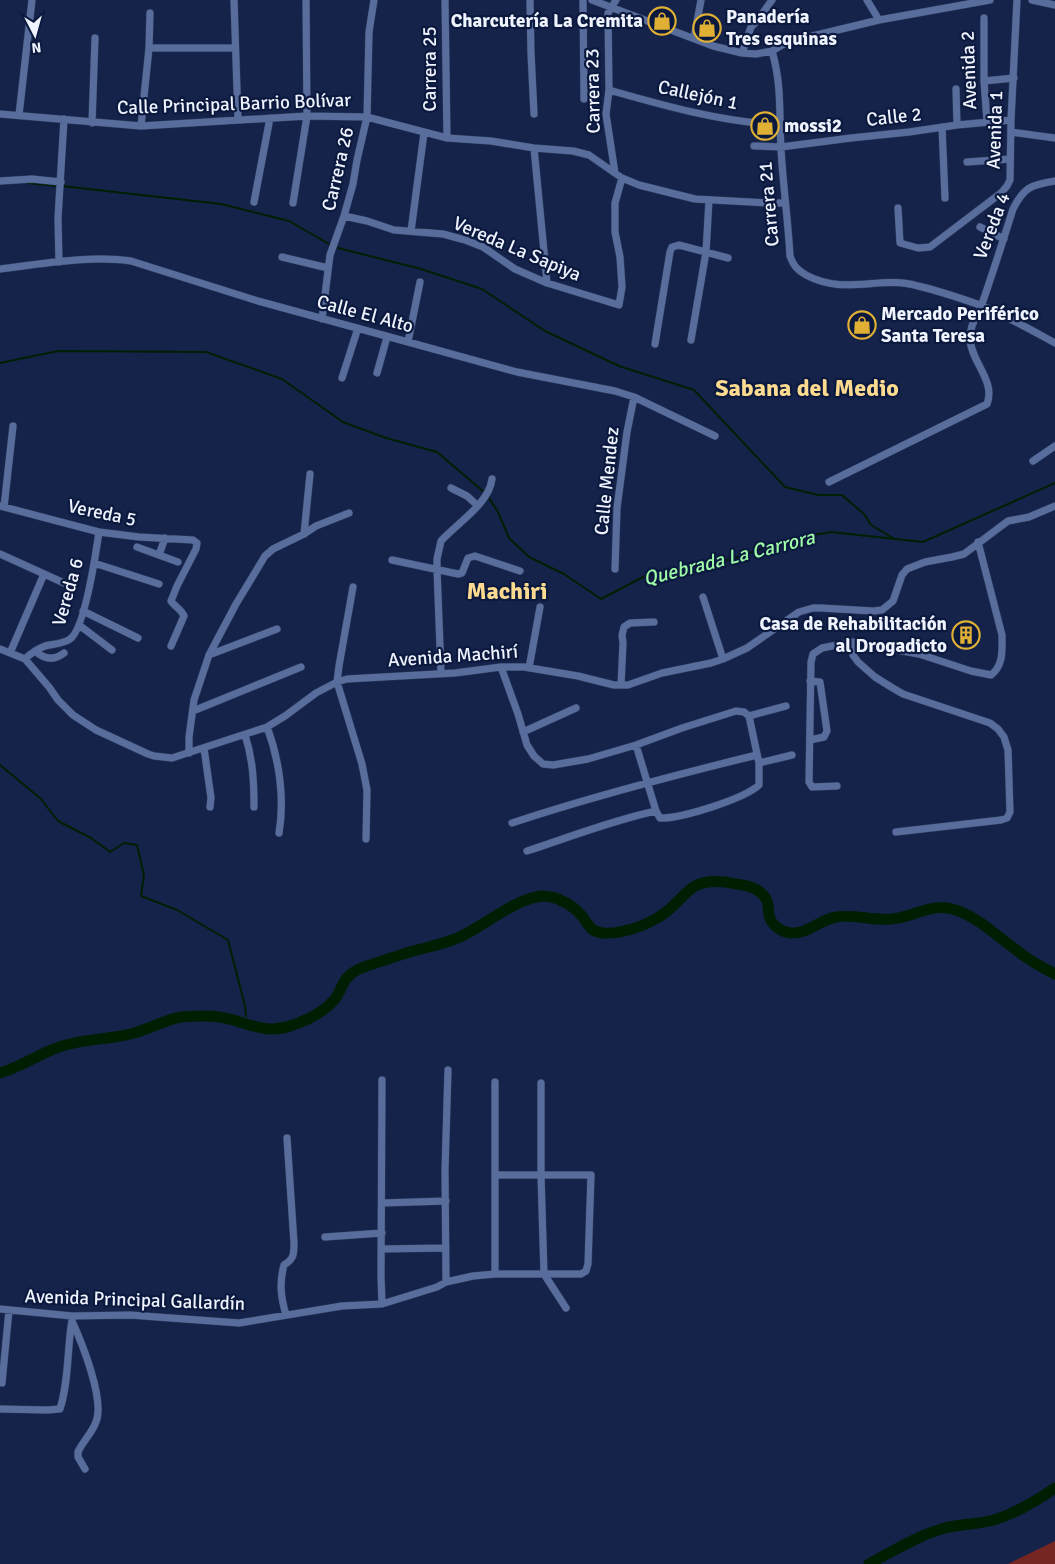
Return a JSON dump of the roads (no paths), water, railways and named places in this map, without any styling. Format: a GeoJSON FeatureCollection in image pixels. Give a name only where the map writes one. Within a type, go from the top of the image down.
{"type":"FeatureCollection","features":[{"type":"Feature","properties":{"kind":"street"},"geometry":{"type":"LineString","coordinates":[[19,115],[32,0]]}},
{"type":"Feature","properties":{"kind":"street"},"geometry":{"type":"LineString","coordinates":[[234,0],[238,120]]}},
{"type":"Feature","properties":{"kind":"street"},"geometry":{"type":"LineString","coordinates":[[293,203],[307,116],[306,0]]}},
{"type":"Feature","properties":{"kind":"street","name":"Carrera 26"},"geometry":{"type":"LineString","coordinates":[[322,319],[330,255],[353,184],[367,116],[369,32],[374,0]]}},
{"type":"Feature","properties":{"kind":"street","name":"Carrera 25"},"geometry":{"type":"LineString","coordinates":[[445,0],[447,138]]}},
{"type":"Feature","properties":{"kind":"street"},"geometry":{"type":"LineString","coordinates":[[530,0],[534,114]]}},
{"type":"Feature","properties":{"kind":"street"},"geometry":{"type":"LineString","coordinates":[[583,0],[584,99]]}},
{"type":"Feature","properties":{"kind":"street"},"geometry":{"type":"LineString","coordinates":[[592,0],[713,46],[742,53],[756,54],[800,39],[879,20],[990,0]]}},
{"type":"Feature","properties":{"kind":"street"},"geometry":{"type":"LineString","coordinates":[[610,8],[616,0]]}},
{"type":"Feature","properties":{"kind":"street"},"geometry":{"type":"LineString","coordinates":[[694,38],[701,0]]}},
{"type":"Feature","properties":{"kind":"street"},"geometry":{"type":"LineString","coordinates":[[742,53],[750,27],[757,21],[772,0]]}},
{"type":"Feature","properties":{"kind":"street"},"geometry":{"type":"LineString","coordinates":[[867,0],[879,20]]}},
{"type":"Feature","properties":{"kind":"street"},"geometry":{"type":"LineString","coordinates":[[934,0],[938,8]]}},
{"type":"Feature","properties":{"kind":"street","name":"Avenida 1"},"geometry":{"type":"LineString","coordinates":[[898,208],[900,243],[918,248],[930,247],[1001,194],[1007,186],[1010,180],[1011,120],[1018,0]]}},
{"type":"Feature","properties":{"kind":"street"},"geometry":{"type":"LineString","coordinates":[[1032,0],[1055,5]]}},
{"type":"Feature","properties":{"kind":"street","name":"Carrera 23"},"geometry":{"type":"LineString","coordinates":[[610,8],[608,13],[609,90],[606,114],[615,173]]}},
{"type":"Feature","properties":{"kind":"street"},"geometry":{"type":"LineString","coordinates":[[141,126],[150,13]]}},
{"type":"Feature","properties":{"kind":"street","name":"Avenida 2"},"geometry":{"type":"LineString","coordinates":[[984,18],[984,81],[987,122]]}},
{"type":"Feature","properties":{"kind":"street"},"geometry":{"type":"LineString","coordinates":[[92,123],[95,38]]}},
{"type":"Feature","properties":{"kind":"street"},"geometry":{"type":"LineString","coordinates":[[148,48],[235,48]]}},
{"type":"Feature","properties":{"kind":"street","name":"Carrera 21"},"geometry":{"type":"LineString","coordinates":[[772,50],[780,90],[781,147],[792,265],[814,279],[830,284],[907,283],[951,295],[981,306]]}},
{"type":"Feature","properties":{"kind":"street"},"geometry":{"type":"LineString","coordinates":[[984,81],[1014,78]]}},
{"type":"Feature","properties":{"kind":"street"},"geometry":{"type":"LineString","coordinates":[[956,89],[957,125]]}},
{"type":"Feature","properties":{"kind":"street","name":"Callejón 1"},"geometry":{"type":"LineString","coordinates":[[609,90],[668,107],[758,124],[781,125]]}},
{"type":"Feature","properties":{"kind":"street","name":"Calle Principal Barrio Bolívar"},"geometry":{"type":"LineString","coordinates":[[0,114],[141,126],[307,116],[367,116],[447,138],[491,141],[534,148],[573,151],[589,155],[622,178],[639,185],[695,199],[785,202]]}},
{"type":"Feature","properties":{"kind":"street"},"geometry":{"type":"LineString","coordinates":[[254,202],[270,118]]}},
{"type":"Feature","properties":{"kind":"street"},"geometry":{"type":"LineString","coordinates":[[59,262],[58,218],[64,119]]}},
{"type":"Feature","properties":{"kind":"street","name":"Calle 2"},"geometry":{"type":"LineString","coordinates":[[754,146],[781,147],[908,129],[1011,120]]}},
{"type":"Feature","properties":{"kind":"street"},"geometry":{"type":"LineString","coordinates":[[942,127],[946,198]]}},
{"type":"Feature","properties":{"kind":"street"},"geometry":{"type":"LineString","coordinates":[[1011,132],[1055,138]]}},
{"type":"Feature","properties":{"kind":"street"},"geometry":{"type":"LineString","coordinates":[[411,231],[424,133]]}},
{"type":"Feature","properties":{"kind":"street"},"geometry":{"type":"LineString","coordinates":[[534,148],[547,283]]}},
{"type":"Feature","properties":{"kind":"street"},"geometry":{"type":"LineString","coordinates":[[967,162],[1010,159]]}},
{"type":"Feature","properties":{"kind":"street","name":"Vereda La Sapiya"},"geometry":{"type":"LineString","coordinates":[[344,216],[394,230],[443,234],[465,240],[482,247],[515,269],[547,283],[619,305],[622,286],[620,257],[615,232],[615,203],[622,178]]}},
{"type":"Feature","properties":{"kind":"street"},"geometry":{"type":"LineString","coordinates":[[0,181],[32,179],[61,182]]}},
{"type":"Feature","properties":{"kind":"street","name":"Vereda 4"},"geometry":{"type":"LineString","coordinates":[[829,482],[987,404],[990,396],[988,384],[973,355],[970,342],[970,327],[981,306],[1004,239],[1012,209],[1025,189],[1055,181]]}},
{"type":"Feature","properties":{"kind":"street"},"geometry":{"type":"LineString","coordinates":[[691,340],[706,252],[709,200]]}},
{"type":"Feature","properties":{"kind":"street"},"geometry":{"type":"LineString","coordinates":[[980,226],[1004,239]]}},
{"type":"Feature","properties":{"kind":"street"},"geometry":{"type":"LineString","coordinates":[[655,344],[672,247],[679,245],[728,258]]}},
{"type":"Feature","properties":{"kind":"street"},"geometry":{"type":"LineString","coordinates":[[282,257],[328,268]]}},
{"type":"Feature","properties":{"kind":"street","name":"Calle El Alto"},"geometry":{"type":"LineString","coordinates":[[0,269],[59,262],[117,259],[131,261],[322,319],[517,372],[615,391],[634,397],[715,436]]}},
{"type":"Feature","properties":{"kind":"street"},"geometry":{"type":"LineString","coordinates":[[408,342],[420,282]]}},
{"type":"Feature","properties":{"kind":"street"},"geometry":{"type":"LineString","coordinates":[[981,306],[1055,343]]}},
{"type":"Feature","properties":{"kind":"street"},"geometry":{"type":"LineString","coordinates":[[342,378],[358,328]]}},
{"type":"Feature","properties":{"kind":"street"},"geometry":{"type":"LineString","coordinates":[[377,373],[387,336]]}},
{"type":"Feature","properties":{"kind":"street","name":"Calle Mendez"},"geometry":{"type":"LineString","coordinates":[[615,569],[616,508],[634,397]]}},
{"type":"Feature","properties":{"kind":"street"},"geometry":{"type":"LineString","coordinates":[[2,506],[13,426]]}},
{"type":"Feature","properties":{"kind":"street"},"geometry":{"type":"LineString","coordinates":[[1033,462],[1055,446]]}},
{"type":"Feature","properties":{"kind":"street"},"geometry":{"type":"LineString","coordinates":[[304,534],[310,474]]}},
{"type":"Feature","properties":{"kind":"street"},"geometry":{"type":"LineString","coordinates":[[441,673],[437,559],[441,541],[484,498],[491,488],[492,479]]}},
{"type":"Feature","properties":{"kind":"street"},"geometry":{"type":"LineString","coordinates":[[450,488],[467,496],[477,505]]}},
{"type":"Feature","properties":{"kind":"street","name":"Vereda 5"},"geometry":{"type":"LineString","coordinates":[[2,506],[100,532],[139,537],[193,540],[197,543],[196,549],[176,586],[171,601],[173,605],[182,611],[184,616],[171,646]]}},
{"type":"Feature","properties":{"kind":"street","name":"Avenida Machirí"},"geometry":{"type":"LineString","coordinates":[[25,658],[64,707],[73,715],[96,730],[154,756],[172,758],[267,727],[316,693],[337,682],[362,677],[441,673],[501,667],[529,668],[628,685],[662,673],[711,663],[747,648],[799,612],[813,608],[882,610],[893,602],[902,575],[907,569],[915,565],[964,554],[1008,521],[1029,517],[1055,506]]}},
{"type":"Feature","properties":{"kind":"street"},"geometry":{"type":"LineString","coordinates":[[190,753],[189,737],[196,693],[209,655],[236,604],[265,556],[316,526],[349,513]]}},
{"type":"Feature","properties":{"kind":"street","name":"Vereda 6"},"geometry":{"type":"LineString","coordinates":[[25,658],[45,646],[68,641],[74,636],[83,611],[100,532]]}},
{"type":"Feature","properties":{"kind":"street"},"geometry":{"type":"LineString","coordinates":[[159,555],[165,538]]}},
{"type":"Feature","properties":{"kind":"street"},"geometry":{"type":"LineString","coordinates":[[837,786],[812,787],[809,782],[810,662],[813,654],[822,648],[852,642],[919,654],[991,675],[997,670],[1000,662],[1002,635],[978,542]]}},
{"type":"Feature","properties":{"kind":"street"},"geometry":{"type":"LineString","coordinates":[[137,547],[178,562]]}},
{"type":"Feature","properties":{"kind":"street"},"geometry":{"type":"LineString","coordinates":[[0,554],[64,583]]}},
{"type":"Feature","properties":{"kind":"street"},"geometry":{"type":"LineString","coordinates":[[392,560],[458,574],[462,573],[468,558],[475,556],[520,571]]}},
{"type":"Feature","properties":{"kind":"street"},"geometry":{"type":"LineString","coordinates":[[94,563],[159,584]]}},
{"type":"Feature","properties":{"kind":"street"},"geometry":{"type":"LineString","coordinates":[[10,653],[44,574]]}},
{"type":"Feature","properties":{"kind":"street"},"geometry":{"type":"LineString","coordinates":[[353,587],[337,682],[362,764],[367,790],[366,839]]}},
{"type":"Feature","properties":{"kind":"street"},"geometry":{"type":"LineString","coordinates":[[703,597],[723,659]]}},
{"type":"Feature","properties":{"kind":"street"},"geometry":{"type":"LineString","coordinates":[[529,668],[540,607]]}},
{"type":"Feature","properties":{"kind":"street"},"geometry":{"type":"LineString","coordinates":[[83,611],[138,638]]}},
{"type":"Feature","properties":{"kind":"street"},"geometry":{"type":"LineString","coordinates":[[621,685],[622,635],[624,627],[630,623],[654,622]]}},
{"type":"Feature","properties":{"kind":"street"},"geometry":{"type":"LineString","coordinates":[[79,625],[112,650]]}},
{"type":"Feature","properties":{"kind":"street"},"geometry":{"type":"LineString","coordinates":[[209,655],[277,629]]}},
{"type":"Feature","properties":{"kind":"street"},"geometry":{"type":"LineString","coordinates":[[852,642],[853,656],[875,677],[904,694],[990,723],[1004,738],[1008,750],[1010,812],[1007,818],[896,832]]}},
{"type":"Feature","properties":{"kind":"street"},"geometry":{"type":"LineString","coordinates":[[0,650],[25,658]]}},
{"type":"Feature","properties":{"kind":"street"},"geometry":{"type":"LineString","coordinates":[[35,651],[51,659],[60,656],[64,652]]}},
{"type":"Feature","properties":{"kind":"street"},"geometry":{"type":"LineString","coordinates":[[193,711],[301,667]]}},
{"type":"Feature","properties":{"kind":"street"},"geometry":{"type":"LineString","coordinates":[[501,667],[527,745],[534,756],[543,764],[553,765],[588,759],[736,711],[744,712],[749,716],[759,763],[759,785],[740,798],[706,809],[668,818],[660,818],[656,811],[636,745]]}},
{"type":"Feature","properties":{"kind":"street"},"geometry":{"type":"LineString","coordinates":[[810,681],[820,682],[827,731],[824,737],[810,740]]}},
{"type":"Feature","properties":{"kind":"street"},"geometry":{"type":"LineString","coordinates":[[749,716],[786,706]]}},
{"type":"Feature","properties":{"kind":"street"},"geometry":{"type":"LineString","coordinates":[[523,732],[576,708]]}},
{"type":"Feature","properties":{"kind":"street"},"geometry":{"type":"LineString","coordinates":[[267,727],[274,746],[280,790],[278,833]]}},
{"type":"Feature","properties":{"kind":"street"},"geometry":{"type":"LineString","coordinates":[[245,735],[254,779],[254,807]]}},
{"type":"Feature","properties":{"kind":"street"},"geometry":{"type":"LineString","coordinates":[[204,748],[211,798],[210,807]]}},
{"type":"Feature","properties":{"kind":"street"},"geometry":{"type":"LineString","coordinates":[[512,823],[566,805],[757,754]]}},
{"type":"Feature","properties":{"kind":"street"},"geometry":{"type":"LineString","coordinates":[[759,763],[792,755]]}},
{"type":"Feature","properties":{"kind":"street"},"geometry":{"type":"LineString","coordinates":[[527,851],[601,826],[656,811]]}},
{"type":"Feature","properties":{"kind":"street"},"geometry":{"type":"LineString","coordinates":[[446,1282],[448,1070]]}},
{"type":"Feature","properties":{"kind":"street"},"geometry":{"type":"LineString","coordinates":[[382,1080],[382,1304]]}},
{"type":"Feature","properties":{"kind":"street"},"geometry":{"type":"LineString","coordinates":[[495,1082],[495,1274]]}},
{"type":"Feature","properties":{"kind":"street"},"geometry":{"type":"LineString","coordinates":[[541,1083],[544,1274],[566,1308]]}},
{"type":"Feature","properties":{"kind":"street"},"geometry":{"type":"LineString","coordinates":[[286,1315],[281,1299],[280,1286],[284,1265],[294,1256],[287,1138]]}},
{"type":"Feature","properties":{"kind":"street"},"geometry":{"type":"LineString","coordinates":[[495,1175],[541,1175]]}},
{"type":"Feature","properties":{"kind":"street","name":"Avenida Principal Gallardín"},"geometry":{"type":"LineString","coordinates":[[0,1309],[72,1319],[130,1315],[239,1323],[342,1306],[382,1304],[437,1287],[446,1282],[474,1276],[495,1274],[581,1274],[586,1271],[588,1264],[591,1175],[541,1175]]}},
{"type":"Feature","properties":{"kind":"street"},"geometry":{"type":"LineString","coordinates":[[382,1203],[446,1201]]}},
{"type":"Feature","properties":{"kind":"street"},"geometry":{"type":"LineString","coordinates":[[325,1237],[382,1233]]}},
{"type":"Feature","properties":{"kind":"street"},"geometry":{"type":"LineString","coordinates":[[381,1249],[446,1248]]}},
{"type":"Feature","properties":{"kind":"street"},"geometry":{"type":"LineString","coordinates":[[2,1383],[9,1310]]}},
{"type":"Feature","properties":{"kind":"street"},"geometry":{"type":"LineString","coordinates":[[0,1409],[60,1409],[64,1396],[72,1319]]}},
{"type":"Feature","properties":{"kind":"street"},"geometry":{"type":"LineString","coordinates":[[72,1319],[85,1353],[99,1409],[96,1421],[78,1452],[78,1457],[85,1469]]}},
{"type":"Feature","properties":{"kind":"waterway"},"geometry":{"type":"LineString","coordinates":[[27,183],[57,186]]}},
{"type":"Feature","properties":{"kind":"waterway"},"geometry":{"type":"LineString","coordinates":[[62,186],[221,204],[289,221],[329,244]]}},
{"type":"Feature","properties":{"kind":"waterway"},"geometry":{"type":"LineString","coordinates":[[338,248],[421,269],[482,289],[545,331],[619,366],[694,390],[785,487],[818,495],[842,495],[864,514],[871,525],[893,538]]}},
{"type":"Feature","properties":{"kind":"waterway","name":"Quebrada La Carrora"},"geometry":{"type":"LineString","coordinates":[[0,363],[58,351],[206,352],[282,379],[343,422],[386,438],[437,452],[484,492]]}},
{"type":"Feature","properties":{"kind":"waterway","name":"Quebrada La Carrora"},"geometry":{"type":"LineString","coordinates":[[487,495],[498,512],[509,538],[529,557],[564,574],[601,599],[647,575],[732,559],[790,539],[831,532],[923,542],[1055,483]]}},
{"type":"Feature","properties":{"kind":"waterway"},"geometry":{"type":"LineString","coordinates":[[0,765],[41,799],[58,821],[91,838],[110,852],[124,843],[137,845],[144,875],[141,896],[177,910],[228,940],[246,1016]]}},
{"type":"Feature","properties":{"kind":"waterway"},"geometry":{"type":"LineString","coordinates":[[0,1073],[68,1044],[125,1035],[181,1017],[219,1017],[256,1027],[273,1029],[293,1025],[310,1018],[331,1003],[346,979],[357,970],[457,938],[512,906],[543,896],[559,899],[569,905],[578,911],[593,930],[604,933],[621,932],[645,924],[665,913],[694,887],[701,883],[711,882],[740,885],[757,890],[767,901],[769,915],[774,925],[780,930],[791,933],[803,931],[836,917],[850,916],[891,919],[929,909],[952,909],[977,920],[1024,956],[1055,974]]}},
{"type":"Feature","properties":{"kind":"waterway"},"geometry":{"type":"LineString","coordinates":[[869,1564],[935,1531],[994,1520],[1010,1514],[1041,1498],[1055,1488]]}},
{"type":"Feature","properties":{"kind":"place","name":"Charcutería La Cremita"},"geometry":{"type":"Point","coordinates":[662,21]}},
{"type":"Feature","properties":{"kind":"place","name":"Panadería Tres esquinas"},"geometry":{"type":"Point","coordinates":[707,28]}},
{"type":"Feature","properties":{"kind":"place","name":"mossi2"},"geometry":{"type":"Point","coordinates":[765,126]}},
{"type":"Feature","properties":{"kind":"place","name":"Mercado Periférico Santa Teresa"},"geometry":{"type":"Point","coordinates":[862,325]}},
{"type":"Feature","properties":{"kind":"place","name":"Casa de Rehabilitación al Drogadicto"},"geometry":{"type":"Point","coordinates":[966,635]}},
{"type":"Feature","properties":{"kind":"district","name":"Sabana del Medio"},"geometry":{"type":"Point","coordinates":[807,388]}},
{"type":"Feature","properties":{"kind":"district","name":"Machiri"},"geometry":{"type":"Point","coordinates":[507,591]}}]}
